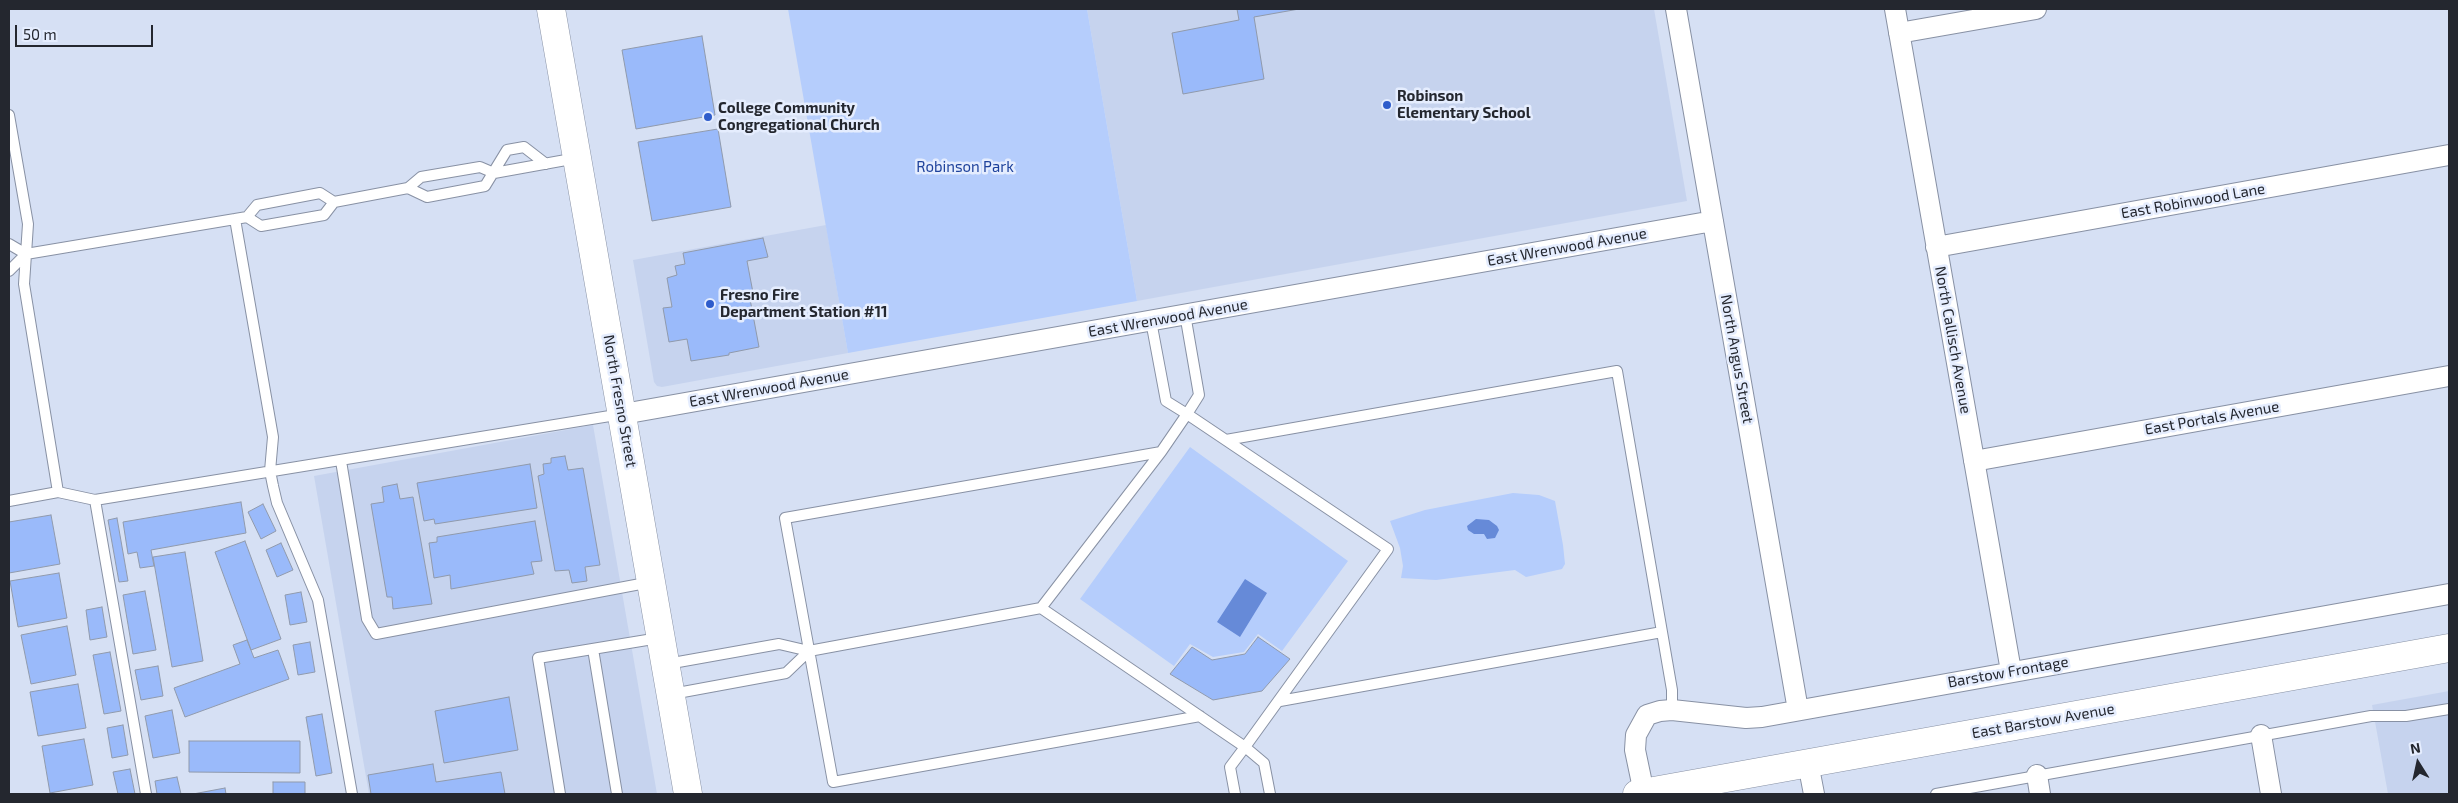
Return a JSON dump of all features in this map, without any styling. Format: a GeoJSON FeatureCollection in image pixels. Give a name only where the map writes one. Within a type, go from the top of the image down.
{"type":"FeatureCollection","features":[{"type":"Feature","properties":{"kind":"main road","name":"North Fresno Street"},"geometry":{"type":"LineString","coordinates":[[551,9],[667,664],[688,794]]}},
{"type":"Feature","properties":{"kind":"main road","name":"East Barstow Avenue"},"geometry":{"type":"LineString","coordinates":[[1640,794],[2449,648]]}},
{"type":"Feature","properties":{"kind":"street","name":"North Angus Street"},"geometry":{"type":"LineString","coordinates":[[1676,9],[1798,710]]}},
{"type":"Feature","properties":{"kind":"street","name":"North Callisch Avenue"},"geometry":{"type":"LineString","coordinates":[[1895,9],[2011,671]]}},
{"type":"Feature","properties":{"kind":"street"},"geometry":{"type":"LineString","coordinates":[[1899,34],[2036,9]]}},
{"type":"Feature","properties":{"kind":"street","name":"East Robinwood Lane"},"geometry":{"type":"LineString","coordinates":[[1936,247],[2449,155]]}},
{"type":"Feature","properties":{"kind":"street","name":"East Wrenwood Avenue"},"geometry":{"type":"LineString","coordinates":[[623,414],[1713,221]]}},
{"type":"Feature","properties":{"kind":"street","name":"East Portals Avenue"},"geometry":{"type":"LineString","coordinates":[[1974,461],[2449,376]]}},
{"type":"Feature","properties":{"kind":"street","name":"Barstow Frontage"},"geometry":{"type":"LineString","coordinates":[[1640,794],[1635,750],[1636,735],[1647,715],[1672,710],[1746,718],[2449,594]]}},
{"type":"Feature","properties":{"kind":"street"},"geometry":{"type":"LineString","coordinates":[[2260,736],[2271,794]]}},
{"type":"Feature","properties":{"kind":"street"},"geometry":{"type":"LineString","coordinates":[[1808,763],[1814,794]]}},
{"type":"Feature","properties":{"kind":"lane"},"geometry":{"type":"LineString","coordinates":[[9,115],[12,150],[28,224],[24,284],[58,492]]}},
{"type":"Feature","properties":{"kind":"lane"},"geometry":{"type":"LineString","coordinates":[[408,188],[427,197],[485,186],[507,150],[524,147],[546,164]]}},
{"type":"Feature","properties":{"kind":"lane"},"geometry":{"type":"LineString","coordinates":[[247,217],[261,226],[324,215],[334,202],[408,188],[421,177],[480,167],[494,173],[577,158]]}},
{"type":"Feature","properties":{"kind":"lane"},"geometry":{"type":"LineString","coordinates":[[9,271],[26,254],[247,217],[257,205],[320,193],[334,202]]}},
{"type":"Feature","properties":{"kind":"lane"},"geometry":{"type":"LineString","coordinates":[[235,219],[273,437],[270,472],[277,503],[318,600],[352,794]]}},
{"type":"Feature","properties":{"kind":"lane"},"geometry":{"type":"LineString","coordinates":[[9,244],[26,254]]}},
{"type":"Feature","properties":{"kind":"lane"},"geometry":{"type":"LineString","coordinates":[[667,664],[779,644],[809,651],[1041,608],[1161,452],[1199,395],[1185,314]]}},
{"type":"Feature","properties":{"kind":"lane"},"geometry":{"type":"LineString","coordinates":[[1151,321],[1166,401],[1388,549],[1280,701],[1230,767],[1235,794]]}},
{"type":"Feature","properties":{"kind":"lane"},"geometry":{"type":"LineString","coordinates":[[1226,440],[1617,371],[1672,690],[1672,710]]}},
{"type":"Feature","properties":{"kind":"lane"},"geometry":{"type":"LineString","coordinates":[[9,501],[58,492],[95,500],[623,414]]}},
{"type":"Feature","properties":{"kind":"lane"},"geometry":{"type":"LineString","coordinates":[[1161,452],[785,518],[833,782],[1200,716]]}},
{"type":"Feature","properties":{"kind":"lane"},"geometry":{"type":"LineString","coordinates":[[342,461],[367,619],[376,634],[652,582]]}},
{"type":"Feature","properties":{"kind":"lane"},"geometry":{"type":"LineString","coordinates":[[95,500],[146,794]]}},
{"type":"Feature","properties":{"kind":"lane"},"geometry":{"type":"LineString","coordinates":[[1041,608],[1245,747],[1264,763],[1270,794]]}},
{"type":"Feature","properties":{"kind":"lane"},"geometry":{"type":"LineString","coordinates":[[1280,701],[1662,632]]}},
{"type":"Feature","properties":{"kind":"lane"},"geometry":{"type":"LineString","coordinates":[[560,794],[538,658],[662,637]]}},
{"type":"Feature","properties":{"kind":"lane"},"geometry":{"type":"LineString","coordinates":[[593,649],[617,794]]}},
{"type":"Feature","properties":{"kind":"lane"},"geometry":{"type":"LineString","coordinates":[[672,694],[786,673],[809,651]]}},
{"type":"Feature","properties":{"kind":"lane"},"geometry":{"type":"LineString","coordinates":[[1936,794],[2039,785],[2260,736],[2371,716],[2406,716],[2449,709]]}},
{"type":"Feature","properties":{"kind":"shaded area","name":"Robinson Elementary School"},"geometry":{"type":"Polygon","coordinates":[[[1087,9],[1654,9],[1687,201],[1137,301],[1087,9]]]}},
{"type":"Feature","properties":{"kind":"shaded area"},"geometry":{"type":"Polygon","coordinates":[[[826,225],[848,353],[662,387],[657,386],[654,382],[633,260],[826,225]]]}},
{"type":"Feature","properties":{"kind":"shaded area"},"geometry":{"type":"Polygon","coordinates":[[[593,425],[657,794],[369,794],[314,476],[593,425]]]}},
{"type":"Feature","properties":{"kind":"shaded area"},"geometry":{"type":"Polygon","coordinates":[[[2449,691],[2449,794],[2388,794],[2372,705],[2449,691]]]}},
{"type":"Feature","properties":{"kind":"green space","name":"Robinson Park"},"geometry":{"type":"Polygon","coordinates":[[[788,9],[1087,9],[1137,301],[848,353],[788,9]]]}},
{"type":"Feature","properties":{"kind":"green space"},"geometry":{"type":"Polygon","coordinates":[[[1190,447],[1348,561],[1282,651],[1258,634],[1244,652],[1213,657],[1190,644],[1174,666],[1080,599],[1190,447]]]}},
{"type":"Feature","properties":{"kind":"green space"},"geometry":{"type":"Polygon","coordinates":[[[1513,493],[1539,495],[1555,501],[1565,564],[1562,569],[1526,577],[1515,570],[1436,580],[1401,578],[1403,566],[1400,548],[1390,521],[1425,510],[1513,493]]]}},
{"type":"Feature","properties":{"kind":"water"},"geometry":{"type":"Polygon","coordinates":[[[1476,519],[1489,520],[1497,526],[1499,530],[1495,538],[1487,539],[1484,534],[1474,534],[1468,530],[1467,526],[1476,519]]]}},
{"type":"Feature","properties":{"kind":"water"},"geometry":{"type":"Polygon","coordinates":[[[1245,579],[1267,593],[1240,637],[1217,622],[1245,579]]]}},
{"type":"Feature","properties":{"kind":"building"},"geometry":{"type":"Polygon","coordinates":[[[1237,9],[1299,9],[1254,17],[1264,79],[1183,94],[1172,33],[1239,20],[1237,9]]]}},
{"type":"Feature","properties":{"kind":"building"},"geometry":{"type":"Polygon","coordinates":[[[702,36],[715,115],[636,129],[622,50],[702,36]]]}},
{"type":"Feature","properties":{"kind":"building"},"geometry":{"type":"Polygon","coordinates":[[[718,129],[731,207],[652,221],[638,142],[718,129]]]}},
{"type":"Feature","properties":{"kind":"building"},"geometry":{"type":"Polygon","coordinates":[[[763,238],[768,257],[747,261],[754,298],[750,299],[759,347],[729,353],[729,355],[691,361],[687,339],[669,342],[663,308],[672,307],[667,278],[677,275],[675,266],[685,264],[683,253],[763,238]]]}},
{"type":"Feature","properties":{"kind":"building"},"geometry":{"type":"Polygon","coordinates":[[[565,456],[568,470],[583,468],[600,565],[585,567],[587,581],[572,583],[569,570],[555,571],[538,476],[544,474],[543,464],[551,463],[551,458],[565,456]]]}},
{"type":"Feature","properties":{"kind":"building"},"geometry":{"type":"Polygon","coordinates":[[[530,464],[537,508],[435,524],[434,519],[424,521],[417,483],[530,464]]]}},
{"type":"Feature","properties":{"kind":"building"},"geometry":{"type":"Polygon","coordinates":[[[397,484],[400,499],[413,497],[432,604],[393,609],[392,597],[387,597],[371,504],[384,502],[382,487],[397,484]]]}},
{"type":"Feature","properties":{"kind":"building"},"geometry":{"type":"Polygon","coordinates":[[[241,502],[246,533],[151,550],[154,566],[140,568],[137,552],[128,554],[123,522],[241,502]]]}},
{"type":"Feature","properties":{"kind":"building"},"geometry":{"type":"Polygon","coordinates":[[[263,504],[276,531],[261,539],[248,512],[263,504]]]}},
{"type":"Feature","properties":{"kind":"building"},"geometry":{"type":"Polygon","coordinates":[[[51,515],[60,564],[9,573],[9,522],[51,515]]]}},
{"type":"Feature","properties":{"kind":"building"},"geometry":{"type":"Polygon","coordinates":[[[117,518],[128,581],[119,582],[108,520],[117,518]]]}},
{"type":"Feature","properties":{"kind":"building"},"geometry":{"type":"Polygon","coordinates":[[[535,521],[542,561],[531,562],[534,574],[451,589],[450,575],[434,578],[429,543],[437,542],[437,537],[535,521]]]}},
{"type":"Feature","properties":{"kind":"building"},"geometry":{"type":"Polygon","coordinates":[[[245,541],[281,639],[251,650],[215,552],[245,541]]]}},
{"type":"Feature","properties":{"kind":"building"},"geometry":{"type":"Polygon","coordinates":[[[281,543],[293,570],[277,577],[266,550],[281,543]]]}},
{"type":"Feature","properties":{"kind":"building"},"geometry":{"type":"Polygon","coordinates":[[[185,552],[203,661],[172,667],[153,557],[185,552]]]}},
{"type":"Feature","properties":{"kind":"building"},"geometry":{"type":"Polygon","coordinates":[[[59,573],[67,618],[18,627],[10,581],[59,573]]]}},
{"type":"Feature","properties":{"kind":"building"},"geometry":{"type":"Polygon","coordinates":[[[145,591],[156,650],[133,654],[123,595],[145,591]]]}},
{"type":"Feature","properties":{"kind":"building"},"geometry":{"type":"Polygon","coordinates":[[[301,592],[307,622],[290,625],[285,595],[301,592]]]}},
{"type":"Feature","properties":{"kind":"building"},"geometry":{"type":"Polygon","coordinates":[[[102,607],[107,637],[90,640],[86,610],[102,607]]]}},
{"type":"Feature","properties":{"kind":"building"},"geometry":{"type":"Polygon","coordinates":[[[67,626],[76,675],[31,684],[21,635],[67,626]]]}},
{"type":"Feature","properties":{"kind":"building"},"geometry":{"type":"Polygon","coordinates":[[[1258,637],[1290,659],[1262,691],[1213,700],[1170,674],[1192,647],[1212,660],[1245,654],[1258,637]]]}},
{"type":"Feature","properties":{"kind":"building"},"geometry":{"type":"Polygon","coordinates":[[[247,640],[254,658],[278,650],[289,679],[185,717],[174,688],[240,664],[233,645],[247,640]]]}},
{"type":"Feature","properties":{"kind":"building"},"geometry":{"type":"Polygon","coordinates":[[[310,642],[315,672],[298,675],[293,645],[310,642]]]}},
{"type":"Feature","properties":{"kind":"building"},"geometry":{"type":"Polygon","coordinates":[[[110,652],[121,711],[104,714],[93,655],[110,652]]]}},
{"type":"Feature","properties":{"kind":"building"},"geometry":{"type":"Polygon","coordinates":[[[158,666],[163,696],[141,700],[135,670],[158,666]]]}},
{"type":"Feature","properties":{"kind":"building"},"geometry":{"type":"Polygon","coordinates":[[[78,684],[86,728],[38,736],[30,692],[78,684]]]}},
{"type":"Feature","properties":{"kind":"building"},"geometry":{"type":"Polygon","coordinates":[[[509,697],[518,750],[444,763],[435,711],[509,697]]]}},
{"type":"Feature","properties":{"kind":"building"},"geometry":{"type":"Polygon","coordinates":[[[172,710],[180,753],[153,758],[145,716],[172,710]]]}},
{"type":"Feature","properties":{"kind":"building"},"geometry":{"type":"Polygon","coordinates":[[[322,714],[332,773],[316,776],[306,717],[322,714]]]}},
{"type":"Feature","properties":{"kind":"building"},"geometry":{"type":"Polygon","coordinates":[[[123,725],[128,755],[112,758],[107,728],[123,725]]]}},
{"type":"Feature","properties":{"kind":"building"},"geometry":{"type":"Polygon","coordinates":[[[84,739],[93,785],[50,793],[42,746],[84,739]]]}},
{"type":"Feature","properties":{"kind":"building"},"geometry":{"type":"Polygon","coordinates":[[[189,741],[300,741],[300,773],[189,772],[189,741]]]}},
{"type":"Feature","properties":{"kind":"building"},"geometry":{"type":"Polygon","coordinates":[[[433,764],[436,782],[501,772],[505,794],[371,794],[368,775],[433,764]]]}},
{"type":"Feature","properties":{"kind":"building"},"geometry":{"type":"Polygon","coordinates":[[[130,769],[135,794],[118,794],[113,772],[130,769]]]}},
{"type":"Feature","properties":{"kind":"building"},"geometry":{"type":"Polygon","coordinates":[[[177,777],[181,794],[157,794],[155,781],[177,777]]]}},
{"type":"Feature","properties":{"kind":"building"},"geometry":{"type":"Polygon","coordinates":[[[273,782],[305,782],[305,794],[273,794],[273,782]]]}},
{"type":"Feature","properties":{"kind":"building"},"geometry":{"type":"Polygon","coordinates":[[[225,788],[226,794],[193,794],[225,788]]]}},
{"type":"Feature","properties":{"kind":"place","name":"Robinson Elementary School"},"geometry":{"type":"Point","coordinates":[1387,105]}},
{"type":"Feature","properties":{"kind":"place","name":"College Community Congregational Church"},"geometry":{"type":"Point","coordinates":[708,117]}},
{"type":"Feature","properties":{"kind":"place","name":"Fresno Fire Department Station #11"},"geometry":{"type":"Point","coordinates":[710,304]}}]}
